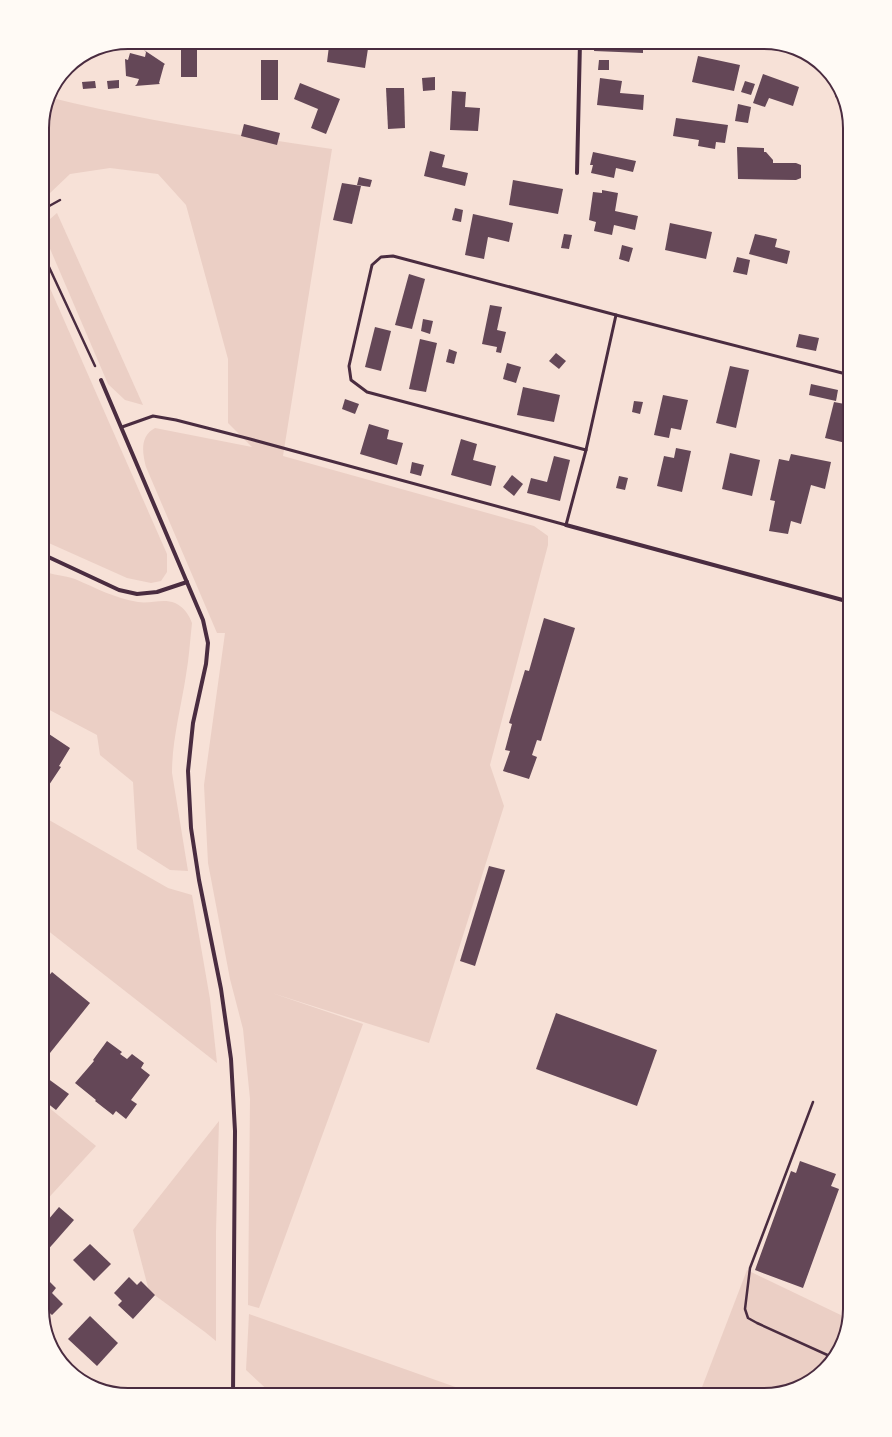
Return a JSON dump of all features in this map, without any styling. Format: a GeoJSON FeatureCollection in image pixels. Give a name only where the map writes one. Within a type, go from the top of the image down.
{"type":"FeatureCollection","features":[{"type":"Feature","properties":{"kind":"street"},"geometry":{"type":"LineString","coordinates":[[577,172],[580,49]]}},
{"type":"Feature","properties":{"kind":"street"},"geometry":{"type":"LineString","coordinates":[[102,380],[203,620],[208,643],[206,664],[193,723],[188,771],[192,828],[199,880],[221,989],[231,1059],[235,1131],[234,1388]]}},
{"type":"Feature","properties":{"kind":"street"},"geometry":{"type":"LineString","coordinates":[[566,525],[843,600]]}},
{"type":"Feature","properties":{"kind":"street"},"geometry":{"type":"LineString","coordinates":[[49,557],[119,590],[137,594],[157,592],[187,582]]}},
{"type":"Feature","properties":{"kind":"lane"},"geometry":{"type":"LineString","coordinates":[[586,450],[366,392],[351,380],[349,366],[372,265],[381,257],[393,256],[843,373]]}},
{"type":"Feature","properties":{"kind":"lane"},"geometry":{"type":"LineString","coordinates":[[122,427],[153,416],[176,420],[566,525],[586,450],[616,315]]}},
{"type":"Feature","properties":{"kind":"path"},"geometry":{"type":"LineString","coordinates":[[49,206],[60,200]]}},
{"type":"Feature","properties":{"kind":"path"},"geometry":{"type":"LineString","coordinates":[[49,267],[102,380]]}},
{"type":"Feature","properties":{"kind":"path"},"geometry":{"type":"LineString","coordinates":[[813,1102],[750,1268],[745,1309],[748,1318],[828,1355]]}},
{"type":"Feature","properties":{"kind":"shaded area"},"geometry":{"type":"Polygon","coordinates":[[[55,99],[119,113],[190,126],[332,149],[283,456],[534,526],[548,536],[548,545],[490,765],[504,806],[429,1043],[272,993],[363,1024],[259,1308],[248,1305],[250,1099],[243,1029],[230,979],[208,863],[204,785],[225,633],[217,633],[146,467],[143,450],[143,445],[147,435],[155,428],[252,447],[228,423],[228,359],[186,205],[158,174],[110,168],[70,174],[49,194],[49,123],[55,99]]]}},
{"type":"Feature","properties":{"kind":"shaded area"},"geometry":{"type":"Polygon","coordinates":[[[57,213],[143,405],[125,400],[108,384],[49,246],[49,220],[57,213]]]}},
{"type":"Feature","properties":{"kind":"shaded area"},"geometry":{"type":"Polygon","coordinates":[[[49,286],[167,554],[167,572],[161,581],[151,583],[127,578],[49,543],[49,286]]]}},
{"type":"Feature","properties":{"kind":"shaded area"},"geometry":{"type":"Polygon","coordinates":[[[49,572],[75,579],[105,592],[129,600],[138,602],[166,601],[175,603],[184,609],[191,620],[192,623],[188,662],[172,761],[172,773],[188,871],[170,870],[137,849],[133,782],[100,755],[97,735],[49,710],[49,572]]]}},
{"type":"Feature","properties":{"kind":"shaded area"},"geometry":{"type":"Polygon","coordinates":[[[49,820],[168,888],[192,895],[210,999],[217,1063],[49,931],[49,820]]]}},
{"type":"Feature","properties":{"kind":"shaded area"},"geometry":{"type":"Polygon","coordinates":[[[49,1108],[96,1146],[49,1197],[49,1108]]]}},
{"type":"Feature","properties":{"kind":"shaded area"},"geometry":{"type":"Polygon","coordinates":[[[219,1121],[216,1232],[216,1341],[149,1291],[133,1230],[219,1121]]]}},
{"type":"Feature","properties":{"kind":"shaded area"},"geometry":{"type":"Polygon","coordinates":[[[747,1270],[842,1316],[839,1334],[830,1353],[808,1375],[799,1380],[789,1384],[764,1388],[702,1388],[747,1270]]]}},
{"type":"Feature","properties":{"kind":"shaded area"},"geometry":{"type":"Polygon","coordinates":[[[249,1314],[458,1388],[265,1388],[246,1370],[249,1314]]]}},
{"type":"Feature","properties":{"kind":"building"},"geometry":{"type":"Polygon","coordinates":[[[181,49],[213,49],[197,50],[197,77],[181,77],[181,49]]]}},
{"type":"Feature","properties":{"kind":"building"},"geometry":{"type":"Polygon","coordinates":[[[329,49],[368,49],[365,68],[327,62],[329,49]]]}},
{"type":"Feature","properties":{"kind":"building"},"geometry":{"type":"Polygon","coordinates":[[[594,49],[643,49],[643,53],[594,51],[594,49]]]}},
{"type":"Feature","properties":{"kind":"building"},"geometry":{"type":"Polygon","coordinates":[[[144,50],[165,64],[159,83],[160,84],[135,86],[139,79],[126,76],[125,59],[128,60],[130,53],[145,57],[146,52],[144,50]]]}},
{"type":"Feature","properties":{"kind":"building"},"geometry":{"type":"Polygon","coordinates":[[[698,56],[740,65],[734,91],[692,82],[698,56]]]}},
{"type":"Feature","properties":{"kind":"building"},"geometry":{"type":"Polygon","coordinates":[[[261,60],[278,60],[278,100],[261,100],[261,60]]]}},
{"type":"Feature","properties":{"kind":"building"},"geometry":{"type":"Polygon","coordinates":[[[599,60],[609,60],[609,70],[598,70],[599,60]]]}},
{"type":"Feature","properties":{"kind":"building"},"geometry":{"type":"Polygon","coordinates":[[[763,74],[799,87],[793,106],[769,98],[765,107],[753,103],[763,74]]]}},
{"type":"Feature","properties":{"kind":"building"},"geometry":{"type":"Polygon","coordinates":[[[435,77],[435,90],[423,91],[422,78],[435,77]]]}},
{"type":"Feature","properties":{"kind":"building"},"geometry":{"type":"Polygon","coordinates":[[[600,78],[622,81],[620,93],[644,95],[643,110],[597,105],[600,78]]]}},
{"type":"Feature","properties":{"kind":"building"},"geometry":{"type":"Polygon","coordinates":[[[119,80],[119,88],[108,89],[107,81],[119,80]]]}},
{"type":"Feature","properties":{"kind":"building"},"geometry":{"type":"Polygon","coordinates":[[[95,81],[96,88],[83,89],[82,82],[95,81]]]}},
{"type":"Feature","properties":{"kind":"building"},"geometry":{"type":"Polygon","coordinates":[[[745,81],[755,84],[751,95],[741,92],[745,81]]]}},
{"type":"Feature","properties":{"kind":"building"},"geometry":{"type":"Polygon","coordinates":[[[300,83],[340,99],[326,134],[311,128],[318,109],[294,99],[300,83]]]}},
{"type":"Feature","properties":{"kind":"building"},"geometry":{"type":"Polygon","coordinates":[[[386,88],[404,88],[405,128],[388,129],[386,88]]]}},
{"type":"Feature","properties":{"kind":"building"},"geometry":{"type":"Polygon","coordinates":[[[452,91],[466,92],[465,107],[480,108],[478,131],[450,130],[452,91]]]}},
{"type":"Feature","properties":{"kind":"building"},"geometry":{"type":"Polygon","coordinates":[[[738,104],[751,107],[748,123],[735,121],[738,104]]]}},
{"type":"Feature","properties":{"kind":"building"},"geometry":{"type":"Polygon","coordinates":[[[676,118],[728,125],[725,143],[716,142],[715,149],[698,146],[699,140],[673,136],[676,118]]]}},
{"type":"Feature","properties":{"kind":"building"},"geometry":{"type":"Polygon","coordinates":[[[244,124],[280,133],[277,145],[241,136],[244,124]]]}},
{"type":"Feature","properties":{"kind":"building"},"geometry":{"type":"Polygon","coordinates":[[[737,147],[764,148],[764,152],[766,152],[773,160],[773,163],[796,163],[801,165],[801,178],[796,180],[738,179],[737,147]]]}},
{"type":"Feature","properties":{"kind":"building"},"geometry":{"type":"Polygon","coordinates":[[[430,151],[445,155],[442,167],[468,173],[465,186],[424,176],[430,151]]]}},
{"type":"Feature","properties":{"kind":"building"},"geometry":{"type":"Polygon","coordinates":[[[593,152],[636,161],[633,172],[616,168],[614,178],[591,173],[593,165],[590,165],[593,152]]]}},
{"type":"Feature","properties":{"kind":"building"},"geometry":{"type":"Polygon","coordinates":[[[359,177],[372,180],[370,187],[357,185],[359,177]]]}},
{"type":"Feature","properties":{"kind":"building"},"geometry":{"type":"Polygon","coordinates":[[[513,180],[563,189],[558,214],[509,205],[513,180]]]}},
{"type":"Feature","properties":{"kind":"building"},"geometry":{"type":"Polygon","coordinates":[[[342,183],[361,186],[352,224],[333,220],[342,183]]]}},
{"type":"Feature","properties":{"kind":"building"},"geometry":{"type":"Polygon","coordinates":[[[602,190],[618,193],[615,211],[638,216],[635,230],[614,225],[612,235],[594,231],[596,222],[589,220],[593,192],[602,193],[602,190]]]}},
{"type":"Feature","properties":{"kind":"building"},"geometry":{"type":"Polygon","coordinates":[[[455,208],[463,210],[461,222],[452,220],[455,208]]]}},
{"type":"Feature","properties":{"kind":"building"},"geometry":{"type":"Polygon","coordinates":[[[473,214],[513,223],[509,242],[488,237],[484,259],[465,255],[473,214]]]}},
{"type":"Feature","properties":{"kind":"building"},"geometry":{"type":"Polygon","coordinates":[[[670,223],[712,232],[706,259],[665,250],[670,223]]]}},
{"type":"Feature","properties":{"kind":"building"},"geometry":{"type":"Polygon","coordinates":[[[564,234],[572,235],[569,249],[561,248],[564,234]]]}},
{"type":"Feature","properties":{"kind":"building"},"geometry":{"type":"Polygon","coordinates":[[[755,234],[777,239],[775,247],[790,251],[787,264],[749,254],[755,234]]]}},
{"type":"Feature","properties":{"kind":"building"},"geometry":{"type":"Polygon","coordinates":[[[622,245],[633,248],[629,262],[619,259],[622,245]]]}},
{"type":"Feature","properties":{"kind":"building"},"geometry":{"type":"Polygon","coordinates":[[[737,257],[750,260],[747,275],[733,272],[737,257]]]}},
{"type":"Feature","properties":{"kind":"building"},"geometry":{"type":"Polygon","coordinates":[[[409,274],[425,279],[412,329],[395,325],[409,274]]]}},
{"type":"Feature","properties":{"kind":"building"},"geometry":{"type":"Polygon","coordinates":[[[490,305],[502,307],[497,330],[506,332],[501,353],[496,352],[497,347],[482,344],[490,305]]]}},
{"type":"Feature","properties":{"kind":"building"},"geometry":{"type":"Polygon","coordinates":[[[423,319],[433,321],[430,334],[421,331],[423,319]]]}},
{"type":"Feature","properties":{"kind":"building"},"geometry":{"type":"Polygon","coordinates":[[[375,327],[391,331],[381,371],[365,367],[375,327]]]}},
{"type":"Feature","properties":{"kind":"building"},"geometry":{"type":"Polygon","coordinates":[[[799,334],[819,338],[816,351],[796,347],[799,334]]]}},
{"type":"Feature","properties":{"kind":"building"},"geometry":{"type":"Polygon","coordinates":[[[420,339],[437,343],[426,392],[409,389],[420,339]]]}},
{"type":"Feature","properties":{"kind":"building"},"geometry":{"type":"Polygon","coordinates":[[[449,349],[457,352],[454,364],[446,362],[449,349]]]}},
{"type":"Feature","properties":{"kind":"building"},"geometry":{"type":"Polygon","coordinates":[[[556,353],[566,361],[559,369],[549,361],[556,353]]]}},
{"type":"Feature","properties":{"kind":"building"},"geometry":{"type":"Polygon","coordinates":[[[507,363],[521,367],[516,383],[503,379],[507,363]]]}},
{"type":"Feature","properties":{"kind":"building"},"geometry":{"type":"Polygon","coordinates":[[[730,366],[749,370],[736,428],[716,423],[730,366]]]}},
{"type":"Feature","properties":{"kind":"building"},"geometry":{"type":"Polygon","coordinates":[[[811,384],[838,390],[836,401],[809,395],[811,384]]]}},
{"type":"Feature","properties":{"kind":"building"},"geometry":{"type":"Polygon","coordinates":[[[523,387],[560,395],[554,422],[517,415],[523,387]]]}},
{"type":"Feature","properties":{"kind":"building"},"geometry":{"type":"Polygon","coordinates":[[[663,395],[688,400],[681,430],[671,428],[669,438],[654,435],[663,395]]]}},
{"type":"Feature","properties":{"kind":"building"},"geometry":{"type":"Polygon","coordinates":[[[345,399],[359,404],[355,414],[342,409],[345,399]]]}},
{"type":"Feature","properties":{"kind":"building"},"geometry":{"type":"Polygon","coordinates":[[[634,401],[643,402],[640,414],[632,412],[634,401]]]}},
{"type":"Feature","properties":{"kind":"building"},"geometry":{"type":"Polygon","coordinates":[[[834,402],[843,404],[843,442],[825,438],[834,402]]]}},
{"type":"Feature","properties":{"kind":"building"},"geometry":{"type":"Polygon","coordinates":[[[369,424],[389,430],[387,439],[403,443],[397,465],[360,454],[369,424]]]}},
{"type":"Feature","properties":{"kind":"building"},"geometry":{"type":"Polygon","coordinates":[[[461,439],[477,444],[473,460],[496,466],[491,486],[451,475],[461,439]]]}},
{"type":"Feature","properties":{"kind":"building"},"geometry":{"type":"Polygon","coordinates":[[[676,448],[691,451],[682,492],[657,486],[664,456],[674,458],[676,448]]]}},
{"type":"Feature","properties":{"kind":"building"},"geometry":{"type":"Polygon","coordinates":[[[730,453],[760,460],[752,496],[722,489],[730,453]]]}},
{"type":"Feature","properties":{"kind":"building"},"geometry":{"type":"Polygon","coordinates":[[[791,454],[831,462],[825,489],[811,485],[801,524],[791,521],[788,534],[769,531],[775,501],[770,500],[779,459],[789,461],[791,454]]]}},
{"type":"Feature","properties":{"kind":"building"},"geometry":{"type":"Polygon","coordinates":[[[554,456],[570,460],[560,501],[527,493],[531,478],[547,482],[554,456]]]}},
{"type":"Feature","properties":{"kind":"building"},"geometry":{"type":"Polygon","coordinates":[[[412,462],[424,465],[421,476],[410,473],[412,462]]]}},
{"type":"Feature","properties":{"kind":"building"},"geometry":{"type":"Polygon","coordinates":[[[512,475],[523,484],[514,496],[503,487],[512,475]]]}},
{"type":"Feature","properties":{"kind":"building"},"geometry":{"type":"Polygon","coordinates":[[[619,476],[628,478],[625,490],[616,488],[619,476]]]}},
{"type":"Feature","properties":{"kind":"building"},"geometry":{"type":"Polygon","coordinates":[[[544,618],[575,628],[541,741],[537,740],[532,755],[537,757],[529,779],[503,771],[510,751],[505,750],[512,724],[509,723],[525,670],[529,671],[544,618]]]}},
{"type":"Feature","properties":{"kind":"building"},"geometry":{"type":"Polygon","coordinates":[[[49,734],[70,748],[59,766],[61,767],[49,785],[49,734]]]}},
{"type":"Feature","properties":{"kind":"building"},"geometry":{"type":"Polygon","coordinates":[[[489,866],[505,870],[475,966],[460,961],[489,866]]]}},
{"type":"Feature","properties":{"kind":"building"},"geometry":{"type":"Polygon","coordinates":[[[52,972],[90,1003],[49,1054],[49,976],[52,972]]]}},
{"type":"Feature","properties":{"kind":"building"},"geometry":{"type":"Polygon","coordinates":[[[556,1013],[657,1050],[637,1106],[536,1069],[556,1013]]]}},
{"type":"Feature","properties":{"kind":"building"},"geometry":{"type":"Polygon","coordinates":[[[107,1041],[122,1052],[120,1054],[127,1059],[132,1054],[144,1063],[141,1068],[150,1075],[131,1100],[137,1104],[126,1119],[116,1111],[113,1115],[75,1083],[94,1061],[93,1060],[107,1041]]]}},
{"type":"Feature","properties":{"kind":"building"},"geometry":{"type":"Polygon","coordinates":[[[49,1079],[69,1094],[56,1110],[49,1104],[49,1079]]]}},
{"type":"Feature","properties":{"kind":"building"},"geometry":{"type":"Polygon","coordinates":[[[800,1161],[836,1174],[831,1186],[839,1189],[803,1288],[755,1270],[791,1171],[796,1173],[800,1161]]]}},
{"type":"Feature","properties":{"kind":"building"},"geometry":{"type":"Polygon","coordinates":[[[59,1207],[74,1220],[49,1248],[49,1219],[59,1207]]]}},
{"type":"Feature","properties":{"kind":"building"},"geometry":{"type":"Polygon","coordinates":[[[90,1244],[111,1264],[94,1281],[73,1260],[90,1244]]]}},
{"type":"Feature","properties":{"kind":"building"},"geometry":{"type":"Polygon","coordinates":[[[129,1277],[137,1285],[141,1281],[155,1295],[133,1319],[118,1305],[122,1301],[114,1293],[129,1277]]]}},
{"type":"Feature","properties":{"kind":"building"},"geometry":{"type":"Polygon","coordinates":[[[49,1281],[56,1288],[52,1293],[63,1304],[52,1315],[49,1313],[49,1309],[49,1281]]]}},
{"type":"Feature","properties":{"kind":"building"},"geometry":{"type":"Polygon","coordinates":[[[90,1316],[118,1343],[97,1366],[68,1339],[90,1316]]]}}]}
